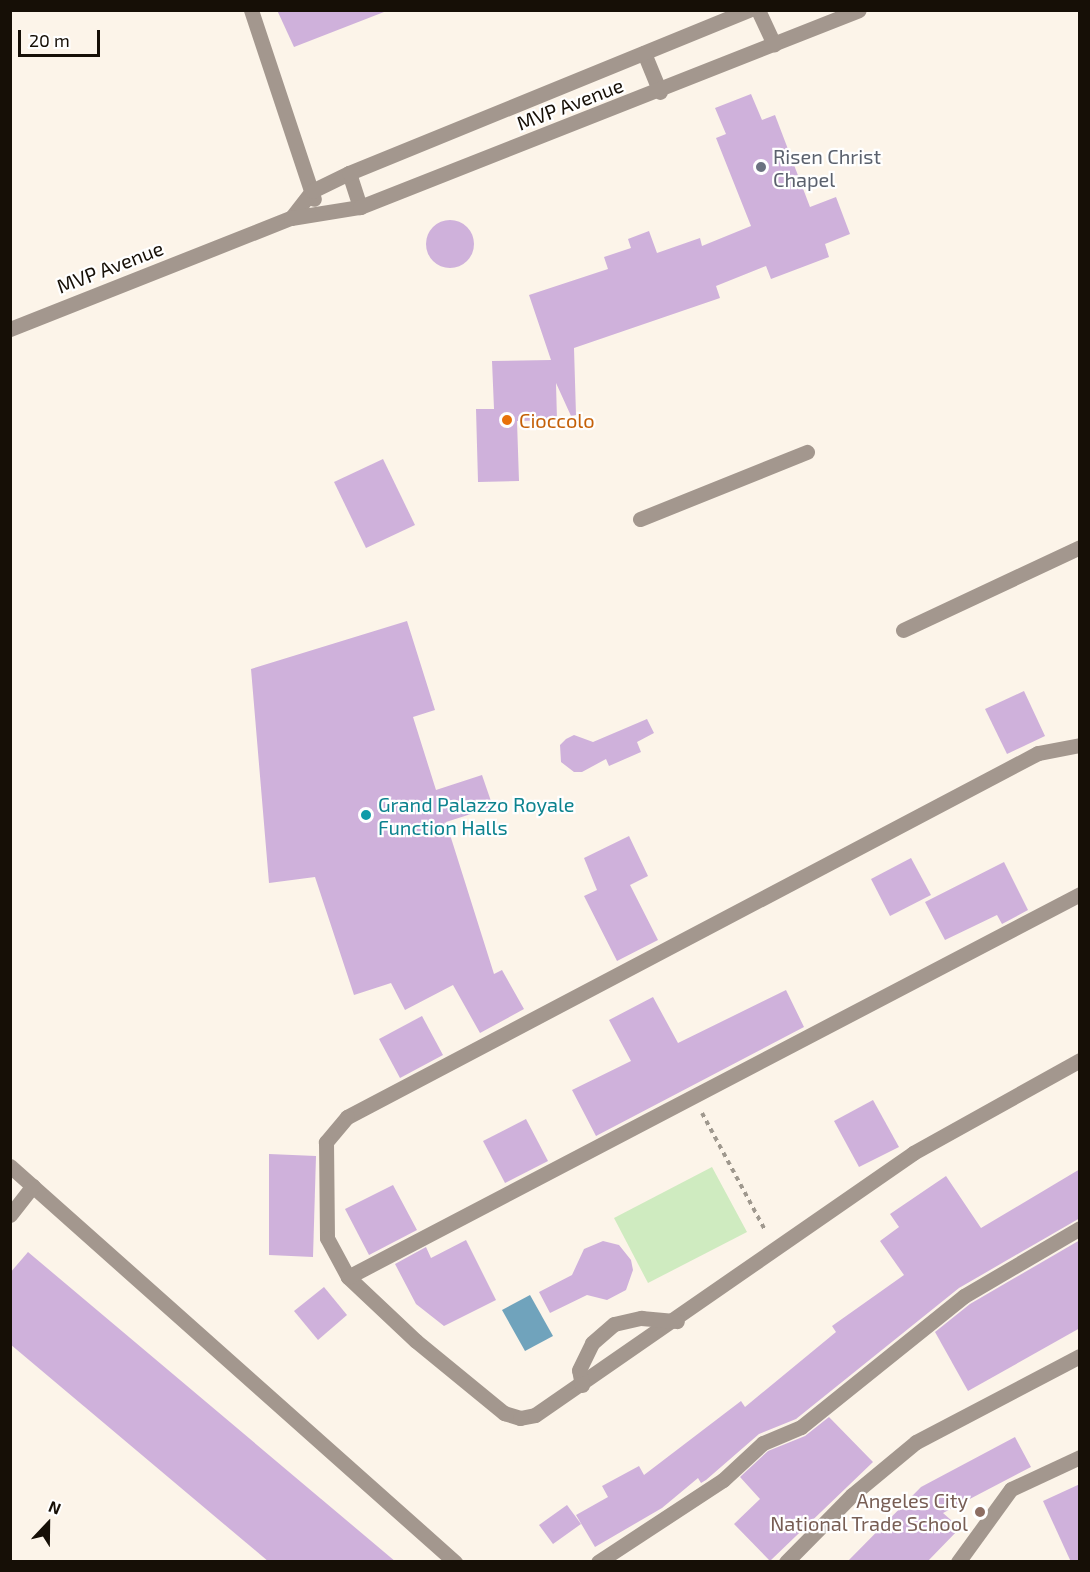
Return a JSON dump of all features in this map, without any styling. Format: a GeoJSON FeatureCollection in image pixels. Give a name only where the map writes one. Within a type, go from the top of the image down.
{"type":"FeatureCollection","features":[{"type":"Feature","properties":{"kind":"street"},"geometry":{"type":"LineString","coordinates":[[251,10],[318,213]]}},
{"type":"Feature","properties":{"kind":"street","name":"MVP Avenue"},"geometry":{"type":"LineString","coordinates":[[291,218],[312,191],[349,173],[749,10]]}},
{"type":"Feature","properties":{"kind":"street"},"geometry":{"type":"LineString","coordinates":[[758,10],[774,44]]}},
{"type":"Feature","properties":{"kind":"street","name":"MVP Avenue"},"geometry":{"type":"LineString","coordinates":[[10,328],[291,218],[360,207],[660,92],[858,10]]}},
{"type":"Feature","properties":{"kind":"street"},"geometry":{"type":"LineString","coordinates":[[644,53],[660,92]]}},
{"type":"Feature","properties":{"kind":"street"},"geometry":{"type":"LineString","coordinates":[[349,173],[360,207]]}},
{"type":"Feature","properties":{"kind":"street"},"geometry":{"type":"LineString","coordinates":[[640,519],[807,452]]}},
{"type":"Feature","properties":{"kind":"street"},"geometry":{"type":"LineString","coordinates":[[903,630],[1080,547]]}},
{"type":"Feature","properties":{"kind":"street"},"geometry":{"type":"LineString","coordinates":[[1080,744],[1038,753],[347,1118],[326,1142],[324,1186],[327,1238],[348,1277],[504,1413],[520,1418],[535,1415],[676,1321],[913,1153],[1080,1060]]}},
{"type":"Feature","properties":{"kind":"street"},"geometry":{"type":"LineString","coordinates":[[348,1277],[694,1098],[1080,894]]}},
{"type":"Feature","properties":{"kind":"street"},"geometry":{"type":"LineString","coordinates":[[10,1166],[455,1562]]}},
{"type":"Feature","properties":{"kind":"street"},"geometry":{"type":"LineString","coordinates":[[10,1215],[33,1186]]}},
{"type":"Feature","properties":{"kind":"street"},"geometry":{"type":"LineString","coordinates":[[598,1562],[723,1479],[763,1443],[796,1431],[964,1296],[1080,1228]]}},
{"type":"Feature","properties":{"kind":"street"},"geometry":{"type":"LineString","coordinates":[[582,1385],[579,1370],[592,1342],[614,1324],[641,1318],[676,1321]]}},
{"type":"Feature","properties":{"kind":"street"},"geometry":{"type":"LineString","coordinates":[[786,1562],[852,1495],[908,1448],[1080,1356]]}},
{"type":"Feature","properties":{"kind":"street"},"geometry":{"type":"LineString","coordinates":[[957,1562],[1011,1489],[1080,1457]]}},
{"type":"Feature","properties":{"kind":"path"},"geometry":{"type":"LineString","coordinates":[[694,1098],[776,1250]]}},
{"type":"Feature","properties":{"kind":"green space"},"geometry":{"type":"Polygon","coordinates":[[[712,1167],[747,1232],[648,1283],[614,1218],[712,1167]]]}},
{"type":"Feature","properties":{"kind":"water"},"geometry":{"type":"Polygon","coordinates":[[[530,1295],[553,1336],[525,1351],[502,1310],[530,1295]]]}},
{"type":"Feature","properties":{"kind":"building"},"geometry":{"type":"Polygon","coordinates":[[[277,10],[384,10],[384,12],[294,47],[277,10]]]}},
{"type":"Feature","properties":{"kind":"building"},"geometry":{"type":"Polygon","coordinates":[[[751,94],[762,120],[775,115],[810,207],[836,197],[850,234],[825,244],[829,257],[771,279],[766,266],[716,286],[720,298],[574,348],[576,415],[571,416],[556,383],[557,420],[517,421],[519,481],[478,482],[476,409],[494,409],[492,361],[551,360],[529,295],[608,269],[604,257],[631,248],[628,239],[649,231],[657,253],[700,238],[702,246],[751,226],[716,138],[726,134],[715,108],[751,94]]]}},
{"type":"Feature","properties":{"kind":"building"},"geometry":{"type":"Polygon","coordinates":[[[445,220],[455,220],[467,227],[474,239],[474,249],[467,261],[455,268],[445,268],[430,257],[426,249],[426,239],[437,224],[445,220]]]}},
{"type":"Feature","properties":{"kind":"building"},"geometry":{"type":"Polygon","coordinates":[[[383,459],[415,525],[366,548],[334,482],[383,459]]]}},
{"type":"Feature","properties":{"kind":"building","name":"Grand Palazzo Royale Function Halls"},"geometry":{"type":"Polygon","coordinates":[[[407,621],[435,710],[413,717],[436,790],[482,775],[493,807],[446,822],[494,974],[502,970],[524,1009],[480,1033],[453,985],[405,1010],[391,983],[354,995],[315,877],[269,883],[251,669],[407,621]]]}},
{"type":"Feature","properties":{"kind":"building"},"geometry":{"type":"Polygon","coordinates":[[[1024,691],[1045,736],[1007,754],[985,709],[1024,691]]]}},
{"type":"Feature","properties":{"kind":"building"},"geometry":{"type":"Polygon","coordinates":[[[647,719],[654,733],[637,742],[641,752],[609,766],[606,759],[582,772],[574,772],[561,762],[560,745],[574,735],[593,742],[647,719]]]}},
{"type":"Feature","properties":{"kind":"building"},"geometry":{"type":"Polygon","coordinates":[[[629,836],[648,876],[630,885],[658,940],[617,961],[584,896],[597,890],[584,858],[629,836]]]}},
{"type":"Feature","properties":{"kind":"building"},"geometry":{"type":"Polygon","coordinates":[[[911,858],[931,895],[890,916],[871,879],[911,858]]]}},
{"type":"Feature","properties":{"kind":"building"},"geometry":{"type":"Polygon","coordinates":[[[1004,862],[1028,910],[1002,924],[997,915],[945,940],[925,902],[1004,862]]]}},
{"type":"Feature","properties":{"kind":"building"},"geometry":{"type":"Polygon","coordinates":[[[786,990],[804,1027],[596,1136],[572,1090],[631,1061],[609,1020],[653,997],[678,1043],[786,990]]]}},
{"type":"Feature","properties":{"kind":"building"},"geometry":{"type":"Polygon","coordinates":[[[422,1016],[443,1055],[400,1078],[379,1039],[422,1016]]]}},
{"type":"Feature","properties":{"kind":"building"},"geometry":{"type":"Polygon","coordinates":[[[873,1100],[899,1147],[859,1167],[834,1121],[873,1100]]]}},
{"type":"Feature","properties":{"kind":"building"},"geometry":{"type":"Polygon","coordinates":[[[526,1119],[548,1161],[505,1183],[483,1141],[526,1119]]]}},
{"type":"Feature","properties":{"kind":"building"},"geometry":{"type":"Polygon","coordinates":[[[269,1154],[316,1156],[313,1257],[269,1255],[269,1154]]]}},
{"type":"Feature","properties":{"kind":"building"},"geometry":{"type":"Polygon","coordinates":[[[1080,1169],[1080,1218],[959,1288],[796,1419],[759,1434],[706,1480],[701,1483],[698,1478],[662,1508],[595,1547],[576,1515],[608,1497],[602,1486],[639,1466],[644,1475],[741,1401],[745,1407],[836,1332],[832,1326],[904,1275],[880,1241],[899,1227],[890,1214],[946,1176],[981,1228],[1080,1169]]]}},
{"type":"Feature","properties":{"kind":"building"},"geometry":{"type":"Polygon","coordinates":[[[393,1185],[417,1230],[369,1255],[345,1209],[393,1185]]]}},
{"type":"Feature","properties":{"kind":"building"},"geometry":{"type":"Polygon","coordinates":[[[466,1240],[496,1300],[444,1326],[416,1304],[395,1264],[426,1247],[431,1258],[466,1240]]]}},
{"type":"Feature","properties":{"kind":"building"},"geometry":{"type":"Polygon","coordinates":[[[1080,1240],[1080,1328],[968,1391],[935,1332],[970,1304],[1080,1240]]]}},
{"type":"Feature","properties":{"kind":"building"},"geometry":{"type":"Polygon","coordinates":[[[603,1241],[619,1245],[631,1260],[633,1270],[626,1290],[607,1300],[587,1295],[550,1313],[539,1292],[572,1275],[584,1249],[603,1241]]]}},
{"type":"Feature","properties":{"kind":"building"},"geometry":{"type":"Polygon","coordinates":[[[28,1252],[396,1562],[269,1562],[10,1344],[10,1273],[28,1252]]]}},
{"type":"Feature","properties":{"kind":"building"},"geometry":{"type":"Polygon","coordinates":[[[324,1287],[347,1315],[318,1340],[294,1311],[324,1287]]]}},
{"type":"Feature","properties":{"kind":"building"},"geometry":{"type":"Polygon","coordinates":[[[829,1417],[873,1462],[770,1561],[734,1524],[760,1499],[740,1477],[768,1451],[805,1436],[829,1417]]]}},
{"type":"Feature","properties":{"kind":"building"},"geometry":{"type":"Polygon","coordinates":[[[1015,1437],[1031,1467],[943,1513],[960,1528],[927,1562],[847,1562],[921,1487],[1015,1437]]]}},
{"type":"Feature","properties":{"kind":"building"},"geometry":{"type":"Polygon","coordinates":[[[1080,1484],[1080,1562],[1071,1562],[1043,1501],[1080,1484]]]}},
{"type":"Feature","properties":{"kind":"building"},"geometry":{"type":"Polygon","coordinates":[[[567,1505],[581,1524],[553,1544],[539,1525],[567,1505]]]}},
{"type":"Feature","properties":{"kind":"place","name":"Risen Christ Chapel"},"geometry":{"type":"Point","coordinates":[761,167]}},
{"type":"Feature","properties":{"kind":"place","name":"Cioccolo"},"geometry":{"type":"Point","coordinates":[507,420]}},
{"type":"Feature","properties":{"kind":"place","name":"Grand Palazzo Royale Function Halls"},"geometry":{"type":"Point","coordinates":[366,815]}},
{"type":"Feature","properties":{"kind":"place","name":"Angeles City National Trade School"},"geometry":{"type":"Point","coordinates":[980,1512]}}]}
